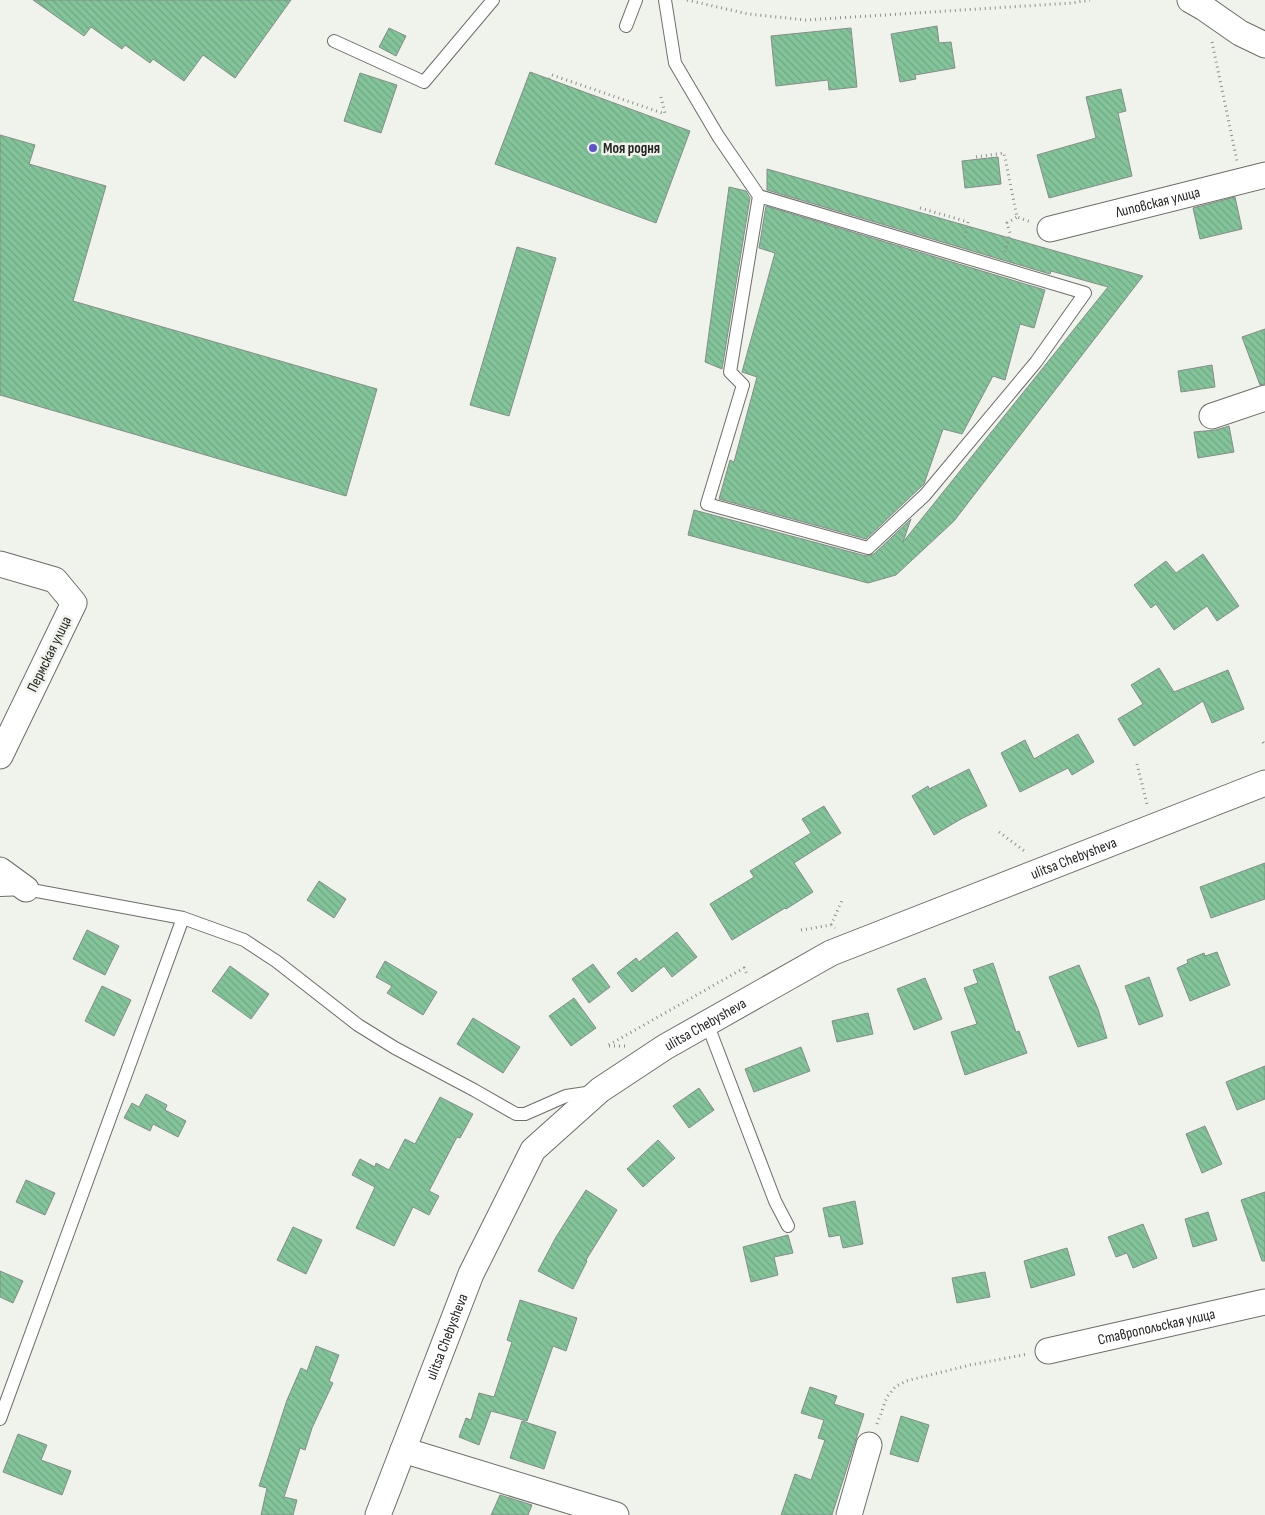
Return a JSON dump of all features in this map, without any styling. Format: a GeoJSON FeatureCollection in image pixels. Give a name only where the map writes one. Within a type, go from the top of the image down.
{"type":"FeatureCollection","features":[{"type":"Feature","properties":{"kind":"street"},"geometry":{"type":"LineString","coordinates":[[1197,4],[1240,33],[1265,45]]}},
{"type":"Feature","properties":{"kind":"street"},"geometry":{"type":"LineString","coordinates":[[1240,33],[1265,61]]}},
{"type":"Feature","properties":{"kind":"street","name":"Липовская улица"},"geometry":{"type":"LineString","coordinates":[[1050,229],[1253,178]]}},
{"type":"Feature","properties":{"kind":"street"},"geometry":{"type":"LineString","coordinates":[[1212,416],[1265,398]]}},
{"type":"Feature","properties":{"kind":"street","name":"Пермская улица"},"geometry":{"type":"LineString","coordinates":[[0,564],[54,580],[74,602],[0,756]]}},
{"type":"Feature","properties":{"kind":"street","name":"ulitsa Chebysheva"},"geometry":{"type":"LineString","coordinates":[[378,1515],[471,1274],[533,1150],[600,1090],[665,1047],[831,953],[1265,783]]}},
{"type":"Feature","properties":{"kind":"street"},"geometry":{"type":"LineString","coordinates":[[0,870],[26,889]]}},
{"type":"Feature","properties":{"kind":"street","name":"Ставропольская улица"},"geometry":{"type":"LineString","coordinates":[[1048,1351],[1265,1302]]}},
{"type":"Feature","properties":{"kind":"street"},"geometry":{"type":"LineString","coordinates":[[849,1515],[869,1445]]}},
{"type":"Feature","properties":{"kind":"street"},"geometry":{"type":"LineString","coordinates":[[403,1450],[616,1515]]}},
{"type":"Feature","properties":{"kind":"lane"},"geometry":{"type":"LineString","coordinates":[[334,41],[424,82],[493,0]]}},
{"type":"Feature","properties":{"kind":"lane"},"geometry":{"type":"LineString","coordinates":[[626,26],[636,0]]}},
{"type":"Feature","properties":{"kind":"lane"},"geometry":{"type":"LineString","coordinates":[[665,0],[675,63],[718,136],[759,196],[1085,293],[1036,362],[925,495],[868,548],[707,504],[743,385],[730,372],[759,196]]}},
{"type":"Feature","properties":{"kind":"lane"},"geometry":{"type":"LineString","coordinates":[[0,890],[26,889],[183,918],[244,940],[276,962],[358,1026],[516,1114],[525,1114],[566,1096],[600,1090]]}},
{"type":"Feature","properties":{"kind":"lane"},"geometry":{"type":"LineString","coordinates":[[0,1419],[183,918]]}},
{"type":"Feature","properties":{"kind":"lane"},"geometry":{"type":"LineString","coordinates":[[707,1023],[775,1202],[788,1226]]}},
{"type":"Feature","properties":{"kind":"path"},"geometry":{"type":"LineString","coordinates":[[687,0],[748,14],[806,20],[1072,3],[1090,0]]}},
{"type":"Feature","properties":{"kind":"path"},"geometry":{"type":"LineString","coordinates":[[1197,4],[1253,178]]}},
{"type":"Feature","properties":{"kind":"path"},"geometry":{"type":"LineString","coordinates":[[549,79],[552,75],[665,114],[661,98]]}},
{"type":"Feature","properties":{"kind":"path"},"geometry":{"type":"LineString","coordinates":[[976,157],[1004,153],[1017,217]]}},
{"type":"Feature","properties":{"kind":"path"},"geometry":{"type":"LineString","coordinates":[[920,208],[968,222],[960,256]]}},
{"type":"Feature","properties":{"kind":"path"},"geometry":{"type":"LineString","coordinates":[[1017,217],[1050,229]]}},
{"type":"Feature","properties":{"kind":"path"},"geometry":{"type":"LineString","coordinates":[[1000,268],[1010,232],[1007,223],[1017,217]]}},
{"type":"Feature","properties":{"kind":"path"},"geometry":{"type":"LineString","coordinates":[[1137,764],[1153,827]]}},
{"type":"Feature","properties":{"kind":"path"},"geometry":{"type":"LineString","coordinates":[[1000,832],[1047,868]]}},
{"type":"Feature","properties":{"kind":"path"},"geometry":{"type":"LineString","coordinates":[[831,925],[843,898]]}},
{"type":"Feature","properties":{"kind":"path"},"geometry":{"type":"LineString","coordinates":[[869,1445],[887,1397],[895,1387],[906,1381],[1048,1351]]}},
{"type":"Feature","properties":{"kind":"building"},"geometry":{"type":"Polygon","coordinates":[[[33,0],[291,0],[235,78],[203,55],[184,81],[153,59],[150,63],[125,45],[122,49],[91,27],[84,36],[33,0]]]}},
{"type":"Feature","properties":{"kind":"building"},"geometry":{"type":"Polygon","coordinates":[[[937,26],[939,43],[951,42],[955,68],[915,75],[916,79],[900,82],[891,34],[937,26]]]}},
{"type":"Feature","properties":{"kind":"building"},"geometry":{"type":"Polygon","coordinates":[[[389,28],[406,36],[396,56],[379,47],[389,28]]]}},
{"type":"Feature","properties":{"kind":"building"},"geometry":{"type":"Polygon","coordinates":[[[851,28],[857,87],[829,90],[828,80],[776,86],[771,36],[851,28]]]}},
{"type":"Feature","properties":{"kind":"building","name":"Моя родня"},"geometry":{"type":"Polygon","coordinates":[[[530,72],[690,131],[656,223],[495,164],[530,72]]]}},
{"type":"Feature","properties":{"kind":"building"},"geometry":{"type":"Polygon","coordinates":[[[360,73],[397,85],[381,133],[344,121],[360,73]]]}},
{"type":"Feature","properties":{"kind":"building"},"geometry":{"type":"Polygon","coordinates":[[[1121,89],[1126,111],[1118,113],[1132,176],[1049,198],[1037,155],[1096,138],[1086,97],[1121,89]]]}},
{"type":"Feature","properties":{"kind":"building"},"geometry":{"type":"Polygon","coordinates":[[[0,135],[35,145],[29,164],[106,186],[73,301],[377,389],[346,496],[0,395],[0,135]]]}},
{"type":"Feature","properties":{"kind":"building"},"geometry":{"type":"Polygon","coordinates":[[[998,157],[1001,184],[965,188],[962,161],[998,157]]]}},
{"type":"Feature","properties":{"kind":"building"},"geometry":{"type":"Polygon","coordinates":[[[767,169],[1143,276],[954,521],[896,575],[868,583],[688,535],[694,510],[866,556],[874,554],[911,519],[903,542],[1108,287],[1051,271],[1050,274],[767,190],[767,169]]]}},
{"type":"Feature","properties":{"kind":"building"},"geometry":{"type":"Polygon","coordinates":[[[729,187],[746,191],[750,198],[722,369],[705,362],[729,187]]]}},
{"type":"Feature","properties":{"kind":"building"},"geometry":{"type":"Polygon","coordinates":[[[1235,197],[1242,229],[1200,239],[1193,208],[1235,197]]]}},
{"type":"Feature","properties":{"kind":"building"},"geometry":{"type":"Polygon","coordinates":[[[766,206],[1045,290],[1034,328],[1020,324],[1005,380],[993,376],[962,434],[943,429],[924,484],[866,539],[719,499],[730,460],[734,462],[757,377],[742,372],[775,253],[759,248],[766,206]]]}},
{"type":"Feature","properties":{"kind":"building"},"geometry":{"type":"Polygon","coordinates":[[[517,247],[556,258],[509,416],[470,405],[517,247]]]}},
{"type":"Feature","properties":{"kind":"building"},"geometry":{"type":"Polygon","coordinates":[[[1265,329],[1265,384],[1260,385],[1242,337],[1265,329]]]}},
{"type":"Feature","properties":{"kind":"building"},"geometry":{"type":"Polygon","coordinates":[[[1212,365],[1215,387],[1181,392],[1178,371],[1212,365]]]}},
{"type":"Feature","properties":{"kind":"building"},"geometry":{"type":"Polygon","coordinates":[[[1229,426],[1234,452],[1198,458],[1194,432],[1216,430],[1229,426]]]}},
{"type":"Feature","properties":{"kind":"building"},"geometry":{"type":"Polygon","coordinates":[[[1203,554],[1239,606],[1217,621],[1207,606],[1174,630],[1156,604],[1151,608],[1134,585],[1166,561],[1176,573],[1203,554]]]}},
{"type":"Feature","properties":{"kind":"building"},"geometry":{"type":"Polygon","coordinates":[[[1159,668],[1174,692],[1228,670],[1244,709],[1212,723],[1203,701],[1134,746],[1118,719],[1143,704],[1131,685],[1159,668]]]}},
{"type":"Feature","properties":{"kind":"building"},"geometry":{"type":"Polygon","coordinates":[[[1078,734],[1094,762],[1072,775],[1068,768],[1020,792],[1001,753],[1025,740],[1034,759],[1078,734]]]}},
{"type":"Feature","properties":{"kind":"building"},"geometry":{"type":"Polygon","coordinates":[[[969,769],[987,806],[934,835],[912,796],[928,786],[929,789],[969,769]]]}},
{"type":"Feature","properties":{"kind":"building"},"geometry":{"type":"Polygon","coordinates":[[[824,806],[841,833],[794,863],[813,892],[732,940],[710,904],[754,877],[750,871],[811,833],[802,819],[824,806]]]}},
{"type":"Feature","properties":{"kind":"building"},"geometry":{"type":"Polygon","coordinates":[[[1265,863],[1265,899],[1211,918],[1200,887],[1265,863]]]}},
{"type":"Feature","properties":{"kind":"building"},"geometry":{"type":"Polygon","coordinates":[[[319,881],[346,899],[334,918],[307,900],[319,881]]]}},
{"type":"Feature","properties":{"kind":"building"},"geometry":{"type":"Polygon","coordinates":[[[87,930],[119,946],[105,975],[73,959],[87,930]]]}},
{"type":"Feature","properties":{"kind":"building"},"geometry":{"type":"Polygon","coordinates":[[[677,932],[697,957],[672,977],[664,966],[632,992],[617,973],[636,958],[639,962],[677,932]]]}},
{"type":"Feature","properties":{"kind":"building"},"geometry":{"type":"Polygon","coordinates":[[[1217,952],[1230,985],[1190,1001],[1177,968],[1188,963],[1187,960],[1204,953],[1205,956],[1217,952]]]}},
{"type":"Feature","properties":{"kind":"building"},"geometry":{"type":"Polygon","coordinates":[[[385,961],[437,992],[423,1015],[387,993],[392,986],[376,977],[385,961]]]}},
{"type":"Feature","properties":{"kind":"building"},"geometry":{"type":"Polygon","coordinates":[[[993,963],[1016,1032],[1019,1031],[1027,1053],[965,1075],[951,1032],[977,1024],[964,988],[978,983],[973,970],[993,963]]]}},
{"type":"Feature","properties":{"kind":"building"},"geometry":{"type":"Polygon","coordinates":[[[593,964],[610,987],[589,1003],[572,979],[593,964]]]}},
{"type":"Feature","properties":{"kind":"building"},"geometry":{"type":"Polygon","coordinates":[[[1079,965],[1098,1009],[1107,1038],[1078,1047],[1049,977],[1079,965]]]}},
{"type":"Feature","properties":{"kind":"building"},"geometry":{"type":"Polygon","coordinates":[[[230,966],[269,994],[251,1019],[212,991],[230,966]]]}},
{"type":"Feature","properties":{"kind":"building"},"geometry":{"type":"Polygon","coordinates":[[[1149,977],[1163,1016],[1139,1025],[1125,986],[1149,977]]]}},
{"type":"Feature","properties":{"kind":"building"},"geometry":{"type":"Polygon","coordinates":[[[925,978],[942,1019],[914,1030],[897,989],[925,978]]]}},
{"type":"Feature","properties":{"kind":"building"},"geometry":{"type":"Polygon","coordinates":[[[102,986],[131,1000],[114,1036],[85,1021],[102,986]]]}},
{"type":"Feature","properties":{"kind":"building"},"geometry":{"type":"Polygon","coordinates":[[[574,998],[596,1028],[571,1046],[549,1016],[574,998]]]}},
{"type":"Feature","properties":{"kind":"building"},"geometry":{"type":"Polygon","coordinates":[[[868,1013],[873,1034],[837,1042],[832,1021],[868,1013]]]}},
{"type":"Feature","properties":{"kind":"building"},"geometry":{"type":"Polygon","coordinates":[[[473,1018],[520,1047],[503,1073],[457,1044],[473,1018]]]}},
{"type":"Feature","properties":{"kind":"building"},"geometry":{"type":"Polygon","coordinates":[[[801,1047],[810,1071],[754,1092],[745,1069],[801,1047]]]}},
{"type":"Feature","properties":{"kind":"building"},"geometry":{"type":"Polygon","coordinates":[[[1265,1066],[1265,1099],[1237,1110],[1226,1082],[1265,1066]]]}},
{"type":"Feature","properties":{"kind":"building"},"geometry":{"type":"Polygon","coordinates":[[[699,1088],[714,1110],[689,1128],[673,1106],[699,1088]]]}},
{"type":"Feature","properties":{"kind":"building"},"geometry":{"type":"Polygon","coordinates":[[[146,1094],[167,1105],[165,1110],[186,1121],[178,1137],[153,1124],[150,1131],[124,1118],[132,1103],[139,1107],[146,1094]]]}},
{"type":"Feature","properties":{"kind":"building"},"geometry":{"type":"Polygon","coordinates":[[[440,1097],[473,1114],[460,1138],[457,1137],[429,1191],[439,1196],[429,1215],[413,1207],[394,1246],[356,1228],[375,1187],[352,1175],[360,1159],[375,1167],[376,1163],[389,1170],[405,1139],[415,1144],[440,1097]]]}},
{"type":"Feature","properties":{"kind":"building"},"geometry":{"type":"Polygon","coordinates":[[[1205,1126],[1222,1164],[1202,1173],[1186,1134],[1205,1126]]]}},
{"type":"Feature","properties":{"kind":"building"},"geometry":{"type":"Polygon","coordinates":[[[658,1140],[675,1158],[643,1187],[627,1169],[658,1140]]]}},
{"type":"Feature","properties":{"kind":"building"},"geometry":{"type":"Polygon","coordinates":[[[26,1180],[55,1193],[45,1215],[16,1202],[26,1180]]]}},
{"type":"Feature","properties":{"kind":"building"},"geometry":{"type":"Polygon","coordinates":[[[586,1190],[617,1210],[586,1260],[573,1289],[538,1271],[556,1237],[586,1190]]]}},
{"type":"Feature","properties":{"kind":"building"},"geometry":{"type":"Polygon","coordinates":[[[1265,1192],[1265,1261],[1262,1261],[1241,1200],[1265,1192]]]}},
{"type":"Feature","properties":{"kind":"building"},"geometry":{"type":"Polygon","coordinates":[[[855,1201],[863,1244],[843,1248],[840,1235],[829,1237],[823,1208],[855,1201]]]}},
{"type":"Feature","properties":{"kind":"building"},"geometry":{"type":"Polygon","coordinates":[[[1208,1212],[1217,1240],[1193,1247],[1185,1219],[1208,1212]]]}},
{"type":"Feature","properties":{"kind":"building"},"geometry":{"type":"Polygon","coordinates":[[[1143,1224],[1157,1258],[1133,1268],[1127,1253],[1116,1257],[1108,1237],[1143,1224]]]}},
{"type":"Feature","properties":{"kind":"building"},"geometry":{"type":"Polygon","coordinates":[[[293,1227],[322,1240],[306,1274],[277,1260],[293,1227]]]}},
{"type":"Feature","properties":{"kind":"building"},"geometry":{"type":"Polygon","coordinates":[[[788,1235],[793,1253],[774,1257],[778,1275],[751,1282],[743,1247],[788,1235]]]}},
{"type":"Feature","properties":{"kind":"building"},"geometry":{"type":"Polygon","coordinates":[[[1067,1248],[1075,1275],[1031,1288],[1024,1261],[1067,1248]]]}},
{"type":"Feature","properties":{"kind":"building"},"geometry":{"type":"Polygon","coordinates":[[[0,1271],[23,1281],[13,1303],[0,1297],[0,1271]]]}},
{"type":"Feature","properties":{"kind":"building"},"geometry":{"type":"Polygon","coordinates":[[[985,1272],[990,1297],[957,1303],[952,1278],[985,1272]]]}},
{"type":"Feature","properties":{"kind":"building"},"geometry":{"type":"Polygon","coordinates":[[[520,1300],[577,1318],[566,1351],[553,1346],[527,1421],[491,1411],[479,1445],[459,1437],[466,1418],[471,1420],[479,1393],[494,1397],[512,1342],[507,1340],[520,1300]]]}},
{"type":"Feature","properties":{"kind":"building"},"geometry":{"type":"Polygon","coordinates":[[[316,1346],[339,1355],[329,1381],[333,1383],[312,1428],[305,1450],[300,1448],[284,1497],[297,1500],[293,1515],[261,1515],[267,1488],[259,1486],[287,1400],[301,1368],[307,1371],[316,1346]]]}},
{"type":"Feature","properties":{"kind":"building"},"geometry":{"type":"Polygon","coordinates":[[[810,1387],[837,1396],[834,1404],[864,1414],[832,1515],[781,1515],[795,1474],[811,1480],[825,1440],[818,1438],[824,1420],[801,1413],[810,1387]]]}},
{"type":"Feature","properties":{"kind":"building"},"geometry":{"type":"Polygon","coordinates":[[[901,1416],[929,1425],[918,1462],[890,1454],[901,1416]]]}},
{"type":"Feature","properties":{"kind":"building"},"geometry":{"type":"Polygon","coordinates":[[[522,1421],[556,1432],[544,1469],[510,1458],[522,1421]]]}},
{"type":"Feature","properties":{"kind":"building"},"geometry":{"type":"Polygon","coordinates":[[[18,1434],[47,1445],[41,1460],[71,1471],[62,1495],[3,1472],[18,1434]]]}},
{"type":"Feature","properties":{"kind":"building"},"geometry":{"type":"Polygon","coordinates":[[[500,1495],[532,1505],[528,1515],[491,1515],[500,1495]]]}},
{"type":"Feature","properties":{"kind":"place","name":"Моя родня"},"geometry":{"type":"Point","coordinates":[593,148]}}]}
